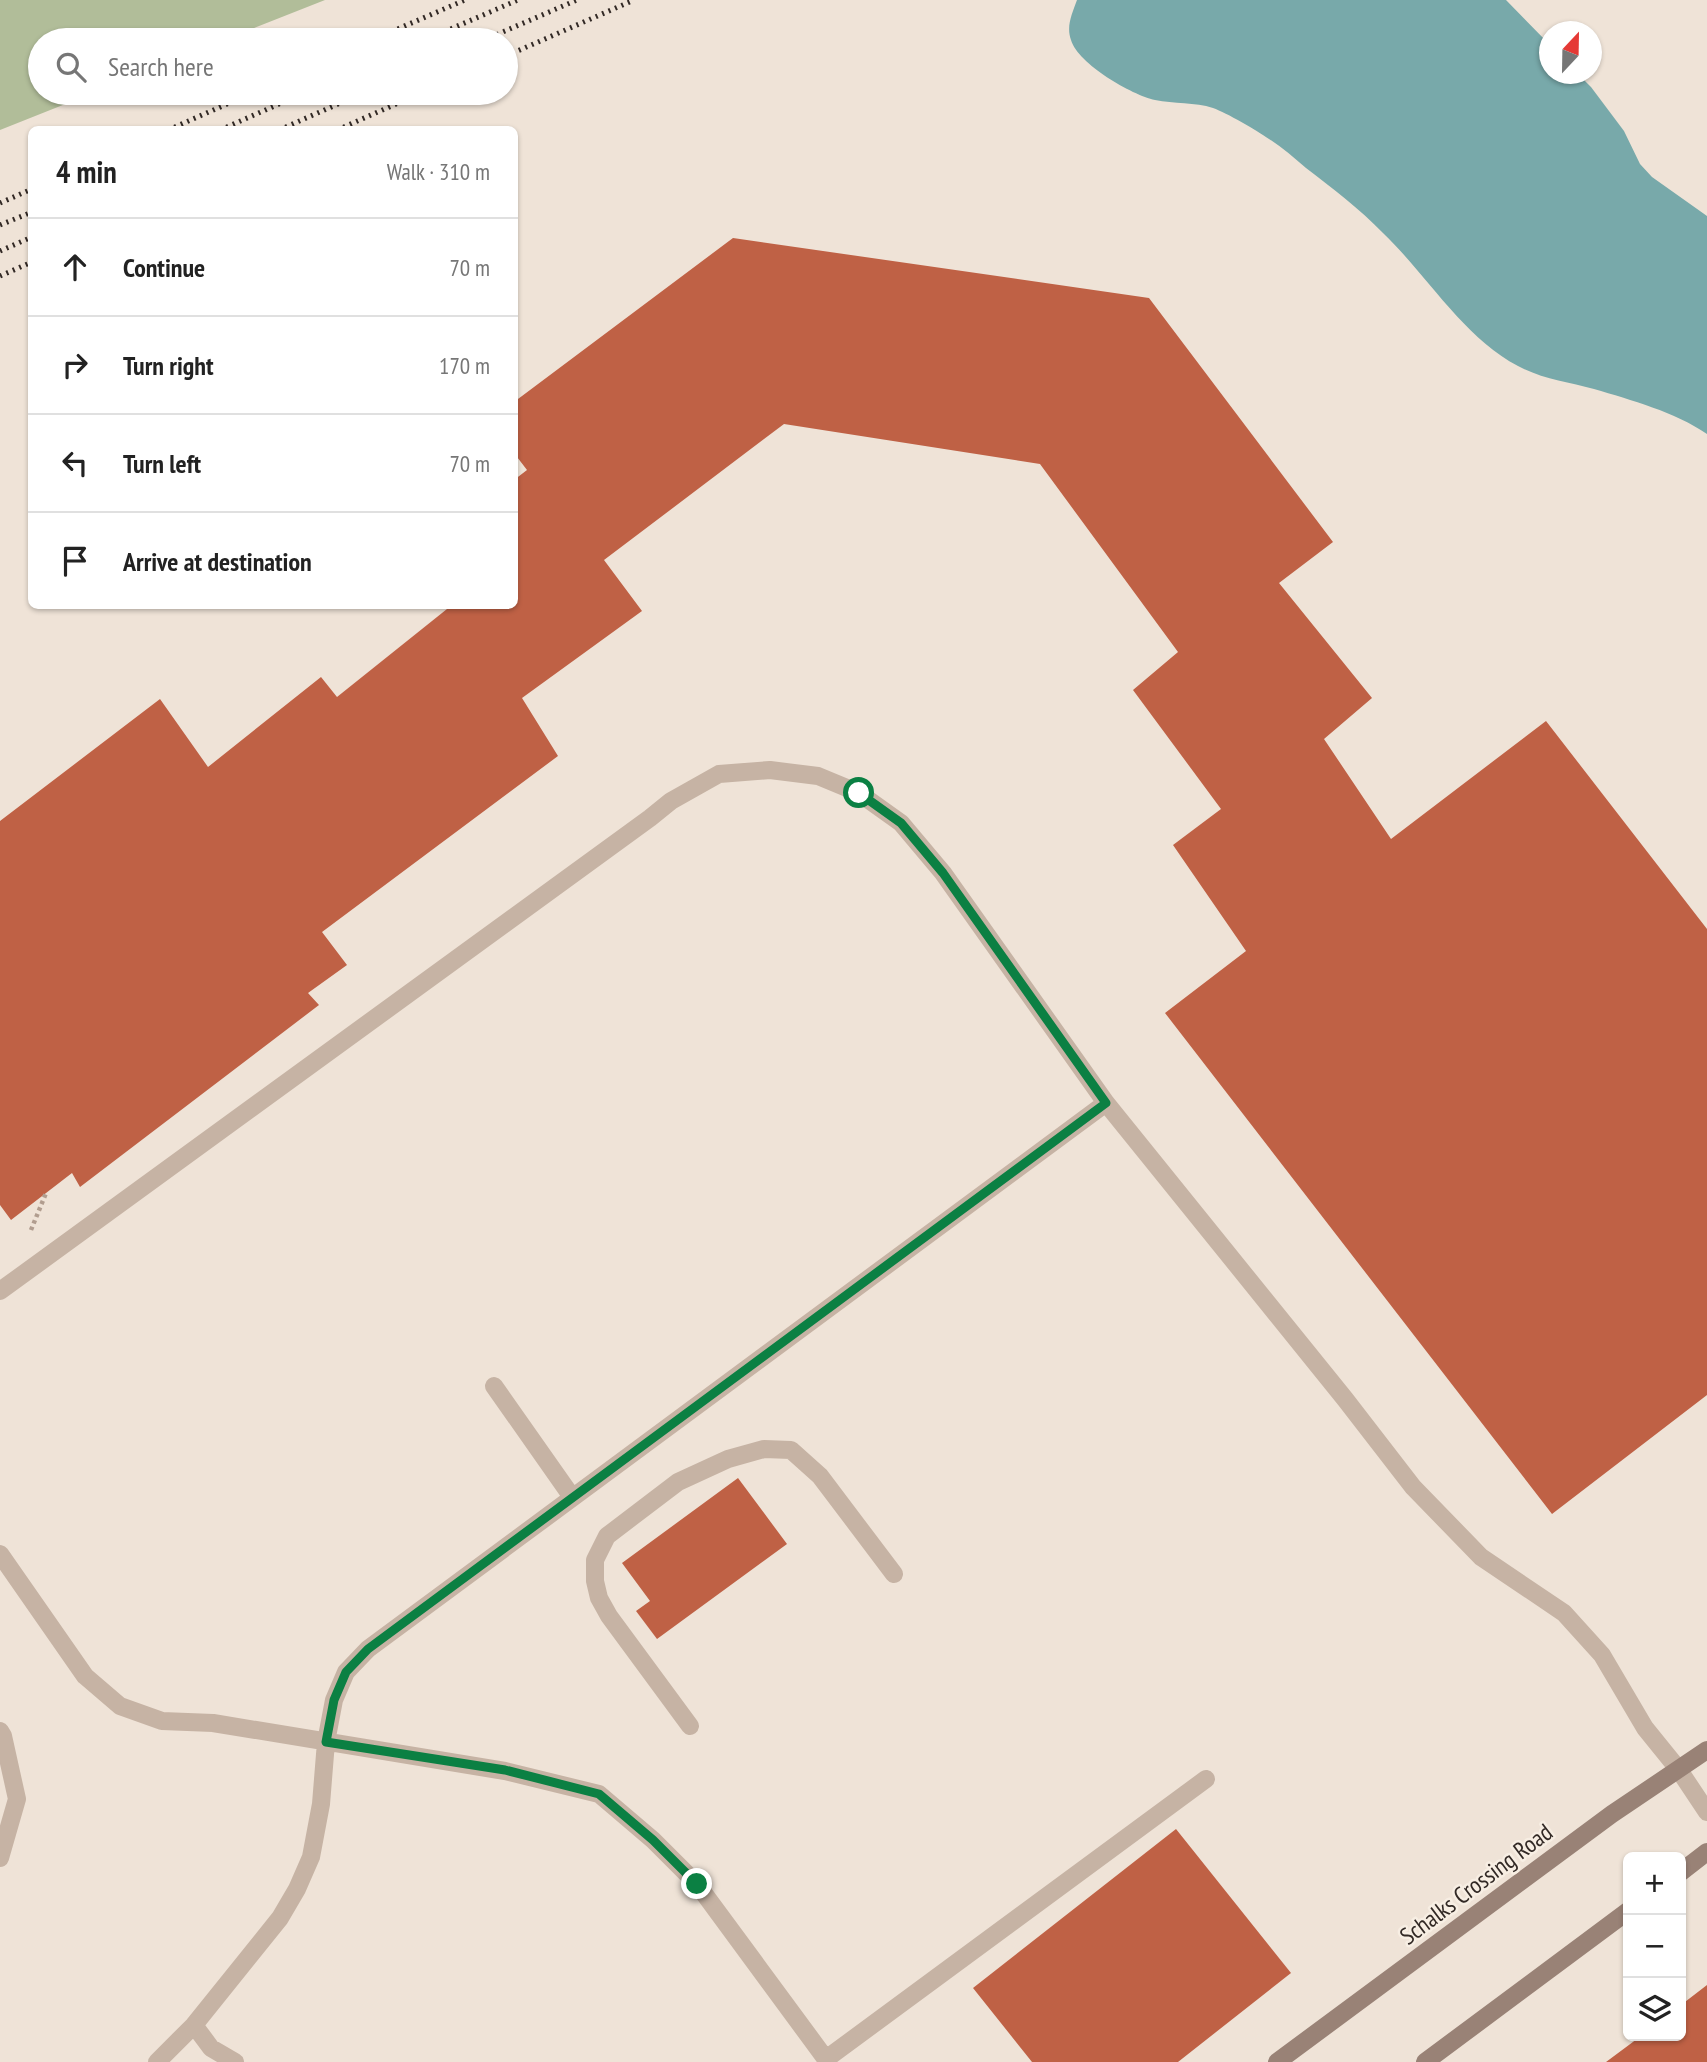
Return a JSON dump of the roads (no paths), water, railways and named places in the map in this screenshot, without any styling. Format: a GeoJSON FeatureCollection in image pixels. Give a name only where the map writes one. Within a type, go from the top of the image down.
{"type":"FeatureCollection","features":[{"type":"Feature","properties":{"kind":"street"},"geometry":{"type":"LineString","coordinates":[[0,1291],[650,818],[671,800],[719,774],[770,770],[818,776],[859,793],[901,823],[943,873],[1106,1103],[1413,1487],[1480,1557],[1564,1613],[1602,1655],[1646,1728],[1707,1812]]}},
{"type":"Feature","properties":{"kind":"street"},"geometry":{"type":"LineString","coordinates":[[157,2062],[194,2025],[281,1919],[297,1889],[312,1857],[334,1700],[346,1672],[368,1649],[1106,1103]]}},
{"type":"Feature","properties":{"kind":"street"},"geometry":{"type":"LineString","coordinates":[[494,1386],[572,1497]]}},
{"type":"Feature","properties":{"kind":"street"},"geometry":{"type":"LineString","coordinates":[[690,1726],[609,1616],[599,1598],[595,1581],[595,1560],[607,1536],[678,1482],[727,1459],[764,1449],[791,1450],[820,1476],[894,1574]]}},
{"type":"Feature","properties":{"kind":"street"},"geometry":{"type":"LineString","coordinates":[[0,1554],[85,1676],[120,1706],[162,1721],[213,1723],[505,1770],[599,1794],[653,1840],[697,1884],[827,2061],[1206,1779]]}},
{"type":"Feature","properties":{"kind":"street"},"geometry":{"type":"LineString","coordinates":[[0,1731],[4,1736],[17,1799],[0,1858]]}},
{"type":"Feature","properties":{"kind":"street","name":"Schalks Crossing Road"},"geometry":{"type":"LineString","coordinates":[[1277,2062],[1612,1814],[1707,1750]]}},
{"type":"Feature","properties":{"kind":"street"},"geometry":{"type":"LineString","coordinates":[[1686,1868],[1707,1852]]}},
{"type":"Feature","properties":{"kind":"street"},"geometry":{"type":"LineString","coordinates":[[1425,2062],[1623,1915]]}},
{"type":"Feature","properties":{"kind":"street"},"geometry":{"type":"LineString","coordinates":[[194,2025],[211,2048],[235,2062]]}},
{"type":"Feature","properties":{"kind":"water"},"geometry":{"type":"Polygon","coordinates":[[[1077,0],[1506,0],[1539,34],[1539,84],[1588,84],[1624,131],[1640,164],[1652,177],[1707,216],[1707,434],[1652,407],[1536,374],[1498,354],[1463,322],[1374,224],[1274,142],[1219,110],[1155,100],[1120,85],[1084,59],[1076,49],[1071,40],[1070,20],[1077,0]]]}},
{"type":"Feature","properties":{"kind":"railway"},"geometry":{"type":"LineString","coordinates":[[400,28],[465,0]]}},
{"type":"Feature","properties":{"kind":"railway"},"geometry":{"type":"LineString","coordinates":[[453,28],[518,0]]}},
{"type":"Feature","properties":{"kind":"railway"},"geometry":{"type":"LineString","coordinates":[[512,28],[577,0]]}},
{"type":"Feature","properties":{"kind":"railway"},"geometry":{"type":"LineString","coordinates":[[518,51],[634,0]]}},
{"type":"Feature","properties":{"kind":"railway"},"geometry":{"type":"LineString","coordinates":[[177,126],[225,105]]}},
{"type":"Feature","properties":{"kind":"railway"},"geometry":{"type":"LineString","coordinates":[[229,126],[277,105]]}},
{"type":"Feature","properties":{"kind":"railway"},"geometry":{"type":"LineString","coordinates":[[288,126],[336,105]]}},
{"type":"Feature","properties":{"kind":"railway"},"geometry":{"type":"LineString","coordinates":[[346,126],[394,105]]}},
{"type":"Feature","properties":{"kind":"railway"},"geometry":{"type":"LineString","coordinates":[[0,203],[28,191]]}},
{"type":"Feature","properties":{"kind":"railway"},"geometry":{"type":"LineString","coordinates":[[0,225],[28,214]]}},
{"type":"Feature","properties":{"kind":"railway"},"geometry":{"type":"LineString","coordinates":[[0,251],[28,239]]}},
{"type":"Feature","properties":{"kind":"railway"},"geometry":{"type":"LineString","coordinates":[[0,276],[28,264]]}}]}
